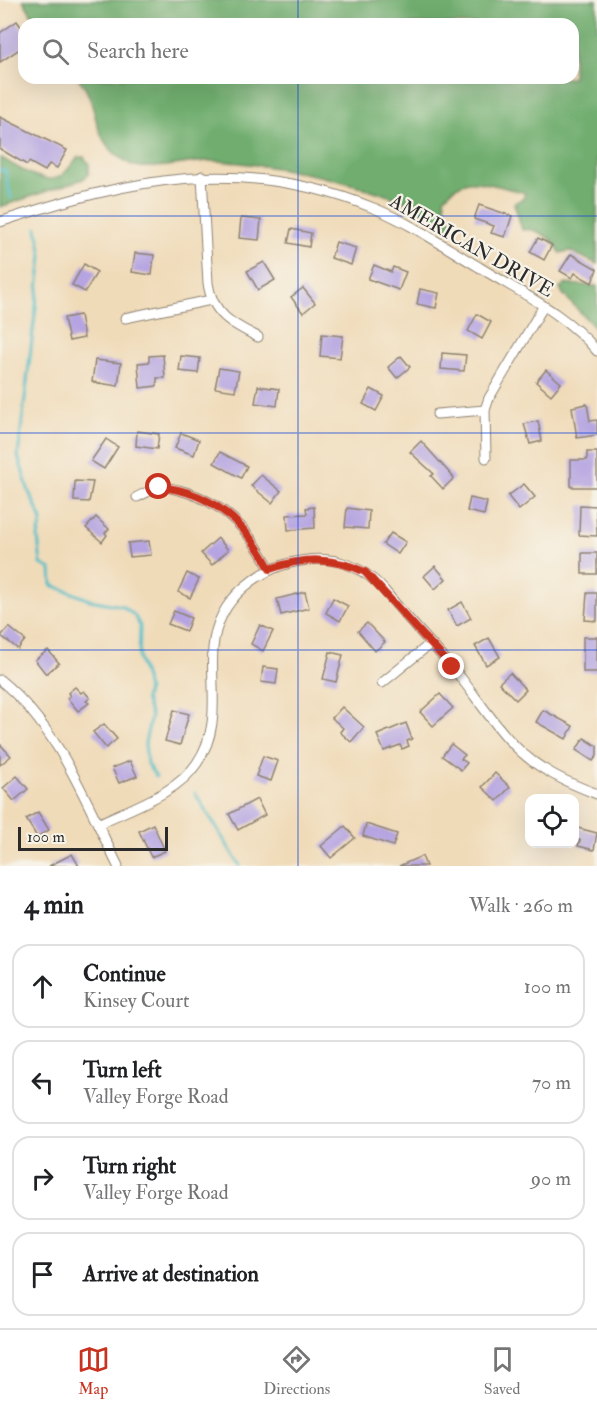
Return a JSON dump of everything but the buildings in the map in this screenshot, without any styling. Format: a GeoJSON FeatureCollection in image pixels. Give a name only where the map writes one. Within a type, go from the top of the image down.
{"type":"FeatureCollection","features":[{"type":"Feature","properties":{"kind":"street","name":"AMERICAN DRIVE"},"geometry":{"type":"LineString","coordinates":[[0,222],[108,189],[202,176],[259,179],[298,185],[376,209],[421,231],[572,326],[597,351]]}},
{"type":"Feature","properties":{"kind":"street"},"geometry":{"type":"LineString","coordinates":[[202,176],[211,300],[224,318],[258,338]]}},
{"type":"Feature","properties":{"kind":"street"},"geometry":{"type":"LineString","coordinates":[[125,318],[211,300]]}},
{"type":"Feature","properties":{"kind":"street"},"geometry":{"type":"LineString","coordinates":[[486,458],[485,410],[500,379],[543,307]]}},
{"type":"Feature","properties":{"kind":"street"},"geometry":{"type":"LineString","coordinates":[[437,414],[485,410]]}},
{"type":"Feature","properties":{"kind":"street"},"geometry":{"type":"LineString","coordinates":[[137,496],[159,487],[168,488],[190,493],[216,506],[247,531],[270,569]]}},
{"type":"Feature","properties":{"kind":"street"},"geometry":{"type":"LineString","coordinates":[[98,824],[173,786],[197,763],[212,731],[215,698],[213,647],[224,612],[239,591],[270,569],[317,559],[358,569],[379,584],[516,747],[556,776],[597,794]]}},
{"type":"Feature","properties":{"kind":"street"},"geometry":{"type":"LineString","coordinates":[[382,683],[430,644]]}},
{"type":"Feature","properties":{"kind":"street"},"geometry":{"type":"LineString","coordinates":[[0,680],[23,700],[45,726],[118,866]]}},
{"type":"Feature","properties":{"kind":"green space"},"geometry":{"type":"Polygon","coordinates":[[[23,0],[597,0],[597,264],[570,251],[560,253],[545,235],[522,230],[514,203],[523,199],[525,193],[488,184],[464,183],[454,188],[444,198],[446,211],[453,222],[452,228],[441,225],[410,204],[391,197],[295,171],[216,161],[158,167],[130,164],[116,154],[101,134],[91,101],[82,84],[579,84],[579,18],[33,17],[23,0]]]}},
{"type":"Feature","properties":{"kind":"green space"},"geometry":{"type":"Polygon","coordinates":[[[0,157],[30,174],[48,179],[62,175],[78,157],[84,157],[89,164],[89,174],[83,179],[0,207],[0,157]]]}},
{"type":"Feature","properties":{"kind":"green space"},"geometry":{"type":"Polygon","coordinates":[[[565,284],[597,286],[597,330],[563,294],[560,288],[565,284]]]}},
{"type":"Feature","properties":{"kind":"waterway"},"geometry":{"type":"LineString","coordinates":[[0,170],[5,170],[11,198]]}},
{"type":"Feature","properties":{"kind":"waterway"},"geometry":{"type":"LineString","coordinates":[[37,228],[42,256],[18,456],[29,492],[42,520],[38,537],[41,564],[51,569],[52,585],[90,600],[122,606],[134,615],[140,626],[139,659],[148,689],[145,699],[151,716],[145,743],[147,764],[156,777]]}},
{"type":"Feature","properties":{"kind":"waterway"},"geometry":{"type":"LineString","coordinates":[[195,793],[240,866]]}},
{"type":"Feature","properties":{"kind":"route"},"geometry":{"type":"LineString","coordinates":[[159,487],[178,490],[201,498],[230,515],[247,531],[270,569],[317,559],[349,565],[365,572],[379,584],[452,667]]}}]}
